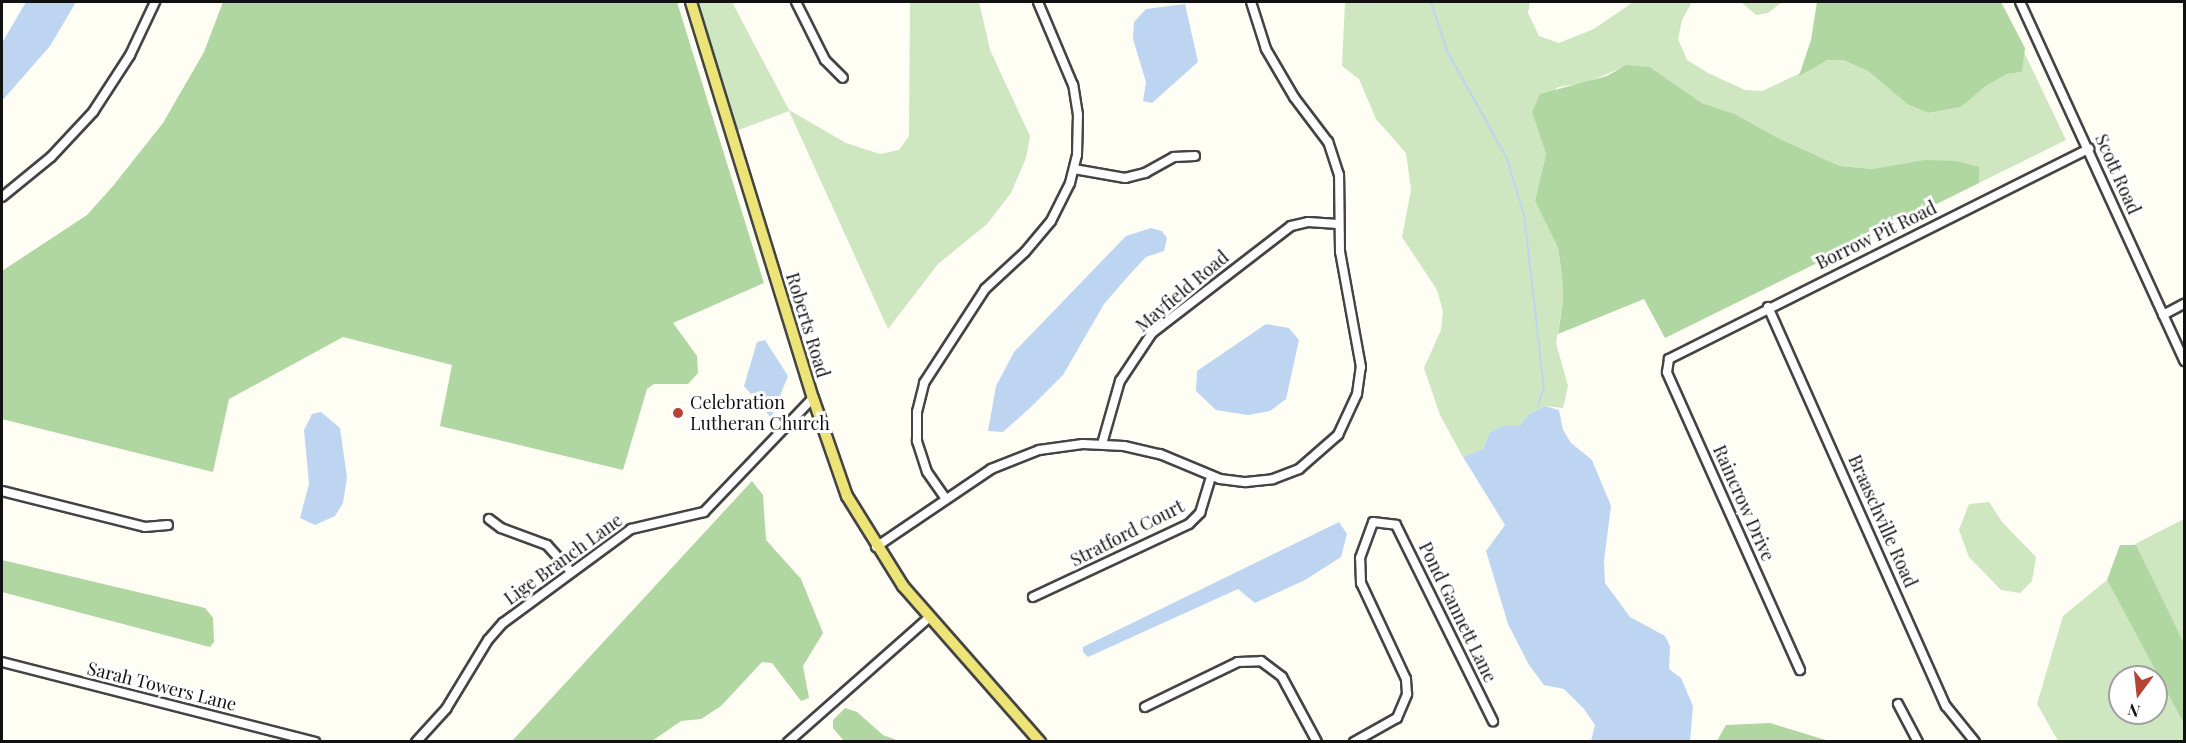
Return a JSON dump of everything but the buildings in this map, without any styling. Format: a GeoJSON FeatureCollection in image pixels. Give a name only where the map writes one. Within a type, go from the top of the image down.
{"type":"FeatureCollection","features":[{"type":"Feature","properties":{"kind":"main road","name":"Roberts Road"},"geometry":{"type":"LineString","coordinates":[[691,2],[813,398],[843,487],[876,547],[930,617],[1040,741]]}},
{"type":"Feature","properties":{"kind":"street"},"geometry":{"type":"LineString","coordinates":[[2,197],[51,157],[93,112],[130,55],[155,2]]}},
{"type":"Feature","properties":{"kind":"street"},"geometry":{"type":"LineString","coordinates":[[796,2],[825,60],[843,78]]}},
{"type":"Feature","properties":{"kind":"street"},"geometry":{"type":"LineString","coordinates":[[946,499],[927,472],[917,441],[917,412],[924,383],[985,289],[1031,246],[1051,220],[1074,169],[1079,133],[1075,94],[1038,2]]}},
{"type":"Feature","properties":{"kind":"street"},"geometry":{"type":"LineString","coordinates":[[876,547],[991,469],[1029,453],[1059,446],[1102,444],[1160,454],[1211,476],[1253,482],[1293,472],[1330,445],[1351,413],[1360,381],[1360,352],[1344,279],[1338,224],[1339,182],[1334,154],[1266,49],[1251,2]]}},
{"type":"Feature","properties":{"kind":"street","name":"Scott Road"},"geometry":{"type":"LineString","coordinates":[[2020,2],[2089,149],[2184,362]]}},
{"type":"Feature","properties":{"kind":"street","name":"Borrow Pit Road"},"geometry":{"type":"LineString","coordinates":[[1678,352],[2089,149]]}},
{"type":"Feature","properties":{"kind":"street"},"geometry":{"type":"LineString","coordinates":[[1074,169],[1125,178],[1145,173],[1174,157],[1195,156]]}},
{"type":"Feature","properties":{"kind":"street","name":"Mayfield Road"},"geometry":{"type":"LineString","coordinates":[[1102,444],[1120,381],[1152,333],[1291,226],[1308,222],[1338,224]]}},
{"type":"Feature","properties":{"kind":"street"},"geometry":{"type":"LineString","coordinates":[[2163,315],[2184,304]]}},
{"type":"Feature","properties":{"kind":"street","name":"Braaschville Road"},"geometry":{"type":"LineString","coordinates":[[1768,307],[1946,706],[1975,741]]}},
{"type":"Feature","properties":{"kind":"street","name":"Raincrow Drive"},"geometry":{"type":"LineString","coordinates":[[1678,352],[1669,359],[1667,372],[1800,670]]}},
{"type":"Feature","properties":{"kind":"street","name":"Lige Branch Lane"},"geometry":{"type":"LineString","coordinates":[[416,741],[457,694],[492,634],[571,572],[640,525],[704,512],[813,398]]}},
{"type":"Feature","properties":{"kind":"street","name":"Stratford Court"},"geometry":{"type":"LineString","coordinates":[[1032,597],[1189,525],[1200,513],[1211,476]]}},
{"type":"Feature","properties":{"kind":"street"},"geometry":{"type":"LineString","coordinates":[[2,491],[145,527],[168,525]]}},
{"type":"Feature","properties":{"kind":"street"},"geometry":{"type":"LineString","coordinates":[[489,519],[501,528],[547,545],[571,572]]}},
{"type":"Feature","properties":{"kind":"street","name":"Pond Gannett Lane"},"geometry":{"type":"LineString","coordinates":[[1354,741],[1397,718],[1407,694],[1406,680],[1364,593],[1359,572],[1363,545],[1373,522],[1388,522],[1396,525],[1494,721]]}},
{"type":"Feature","properties":{"kind":"street"},"geometry":{"type":"LineString","coordinates":[[788,741],[930,617]]}},
{"type":"Feature","properties":{"kind":"street"},"geometry":{"type":"LineString","coordinates":[[1144,706],[1238,662],[1261,661],[1282,677],[1317,741]]}},
{"type":"Feature","properties":{"kind":"street","name":"Sarah Towers Lane"},"geometry":{"type":"LineString","coordinates":[[2,662],[315,741]]}},
{"type":"Feature","properties":{"kind":"street"},"geometry":{"type":"LineString","coordinates":[[1898,704],[1918,741]]}},
{"type":"Feature","properties":{"kind":"green space"},"geometry":{"type":"Polygon","coordinates":[[[223,2],[677,2],[764,283],[673,323],[697,356],[698,373],[688,384],[654,384],[647,389],[623,470],[440,426],[452,365],[343,337],[229,399],[213,472],[2,419],[2,271],[87,215],[113,186],[163,123],[204,52],[223,2]]]}},
{"type":"Feature","properties":{"kind":"green space"},"geometry":{"type":"Polygon","coordinates":[[[696,2],[732,2],[789,110],[846,143],[880,154],[899,150],[909,136],[910,2],[979,2],[990,50],[1030,136],[1026,158],[1011,193],[987,224],[938,264],[888,329],[789,111],[736,131],[696,2]]]}},
{"type":"Feature","properties":{"kind":"green space"},"geometry":{"type":"Polygon","coordinates":[[[1345,2],[1530,2],[1528,13],[1539,36],[1559,43],[1594,29],[1633,2],[1692,2],[1682,20],[1678,39],[1687,60],[1708,73],[1745,90],[1762,91],[1829,60],[1843,60],[1868,71],[1907,104],[1928,113],[1961,107],[1986,86],[2007,74],[2022,72],[2024,52],[2066,140],[1979,183],[1979,167],[1873,169],[1840,166],[1780,139],[1735,114],[1702,103],[1650,67],[1626,66],[1585,83],[1558,87],[1532,112],[1546,154],[1535,201],[1558,248],[1562,275],[1563,302],[1556,343],[1568,386],[1563,408],[1545,406],[1528,415],[1520,426],[1502,426],[1490,432],[1483,449],[1463,457],[1440,415],[1424,368],[1441,330],[1443,311],[1437,290],[1402,237],[1411,190],[1406,153],[1376,119],[1359,79],[1342,66],[1345,2]]]}},
{"type":"Feature","properties":{"kind":"green space"},"geometry":{"type":"Polygon","coordinates":[[[1741,2],[1782,2],[1768,13],[1756,15],[1741,2]]]}},
{"type":"Feature","properties":{"kind":"green space"},"geometry":{"type":"Polygon","coordinates":[[[1817,2],[2001,2],[2025,48],[2022,72],[2007,74],[1986,86],[1961,107],[1928,113],[1907,104],[1868,71],[1843,60],[1828,60],[1799,76],[1811,40],[1817,2]]]}},
{"type":"Feature","properties":{"kind":"green space"},"geometry":{"type":"Polygon","coordinates":[[[1626,65],[1650,67],[1702,103],[1735,114],[1780,139],[1840,166],[1873,169],[1925,160],[1956,161],[1979,167],[1979,183],[1665,338],[1644,299],[1558,334],[1563,302],[1562,275],[1558,248],[1535,201],[1546,154],[1532,112],[1540,94],[1607,76],[1626,65]]]}},
{"type":"Feature","properties":{"kind":"green space"},"geometry":{"type":"Polygon","coordinates":[[[752,481],[763,495],[766,540],[801,579],[823,633],[803,666],[809,698],[801,701],[772,663],[762,662],[721,706],[701,719],[681,721],[652,741],[512,741],[752,481]]]}},
{"type":"Feature","properties":{"kind":"green space"},"geometry":{"type":"Polygon","coordinates":[[[1989,502],[2003,523],[2036,557],[2032,581],[2020,593],[2001,590],[1969,557],[1959,530],[1969,504],[1989,502]]]}},
{"type":"Feature","properties":{"kind":"green space"},"geometry":{"type":"Polygon","coordinates":[[[2184,519],[2184,643],[2135,544],[2184,519]]]}},
{"type":"Feature","properties":{"kind":"green space"},"geometry":{"type":"Polygon","coordinates":[[[2120,545],[2136,545],[2184,643],[2184,724],[2168,694],[2168,665],[2152,665],[2107,580],[2120,545]]]}},
{"type":"Feature","properties":{"kind":"green space"},"geometry":{"type":"Polygon","coordinates":[[[2,560],[205,608],[213,618],[214,642],[210,647],[2,592],[2,560]]]}},
{"type":"Feature","properties":{"kind":"green space"},"geometry":{"type":"Polygon","coordinates":[[[2107,580],[2152,665],[2108,665],[2108,725],[2168,725],[2168,694],[2184,724],[2184,741],[2058,741],[2037,704],[2063,616],[2107,580]]]}},
{"type":"Feature","properties":{"kind":"green space"},"geometry":{"type":"Polygon","coordinates":[[[845,708],[857,712],[883,735],[899,741],[844,741],[833,728],[833,720],[845,708]]]}},
{"type":"Feature","properties":{"kind":"green space"},"geometry":{"type":"Polygon","coordinates":[[[1770,723],[1829,741],[1717,741],[1726,725],[1770,723]]]}},
{"type":"Feature","properties":{"kind":"water"},"geometry":{"type":"Polygon","coordinates":[[[26,2],[76,2],[50,46],[2,101],[2,43],[26,2]]]}},
{"type":"Feature","properties":{"kind":"water"},"geometry":{"type":"Polygon","coordinates":[[[1185,4],[1198,62],[1152,103],[1143,101],[1146,82],[1133,39],[1134,22],[1146,9],[1185,4]]]}},
{"type":"Feature","properties":{"kind":"water"},"geometry":{"type":"Polygon","coordinates":[[[1151,228],[1162,231],[1167,238],[1164,251],[1146,257],[1104,304],[1063,375],[1003,432],[988,431],[996,386],[1014,352],[1126,236],[1151,228]]]}},
{"type":"Feature","properties":{"kind":"water"},"geometry":{"type":"Polygon","coordinates":[[[1266,324],[1289,328],[1299,340],[1286,399],[1270,411],[1248,415],[1216,410],[1196,391],[1197,371],[1266,324]]]}},
{"type":"Feature","properties":{"kind":"water"},"geometry":{"type":"Polygon","coordinates":[[[765,340],[788,376],[771,418],[744,386],[757,342],[765,340]]]}},
{"type":"Feature","properties":{"kind":"water"},"geometry":{"type":"Polygon","coordinates":[[[1545,406],[1559,410],[1563,430],[1571,443],[1592,460],[1611,506],[1604,561],[1605,583],[1630,617],[1665,636],[1670,646],[1669,669],[1681,678],[1693,706],[1690,741],[1591,741],[1595,725],[1584,709],[1564,689],[1544,685],[1529,665],[1508,624],[1486,551],[1505,525],[1463,457],[1483,449],[1490,432],[1502,426],[1520,426],[1528,415],[1545,406]]]}},
{"type":"Feature","properties":{"kind":"water"},"geometry":{"type":"Polygon","coordinates":[[[321,412],[340,428],[347,477],[343,503],[335,516],[315,525],[300,518],[309,484],[304,430],[312,414],[321,412]]]}},
{"type":"Feature","properties":{"kind":"water"},"geometry":{"type":"Polygon","coordinates":[[[1339,522],[1347,534],[1341,557],[1305,580],[1255,603],[1238,589],[1088,657],[1083,652],[1083,647],[1339,522]]]}},
{"type":"Feature","properties":{"kind":"waterway"},"geometry":{"type":"LineString","coordinates":[[1431,2],[1447,51],[1507,159],[1524,215],[1544,387],[1538,406]]}},
{"type":"Feature","properties":{"kind":"place","name":"Celebration Lutheran Church"},"geometry":{"type":"Point","coordinates":[678,413]}}]}
